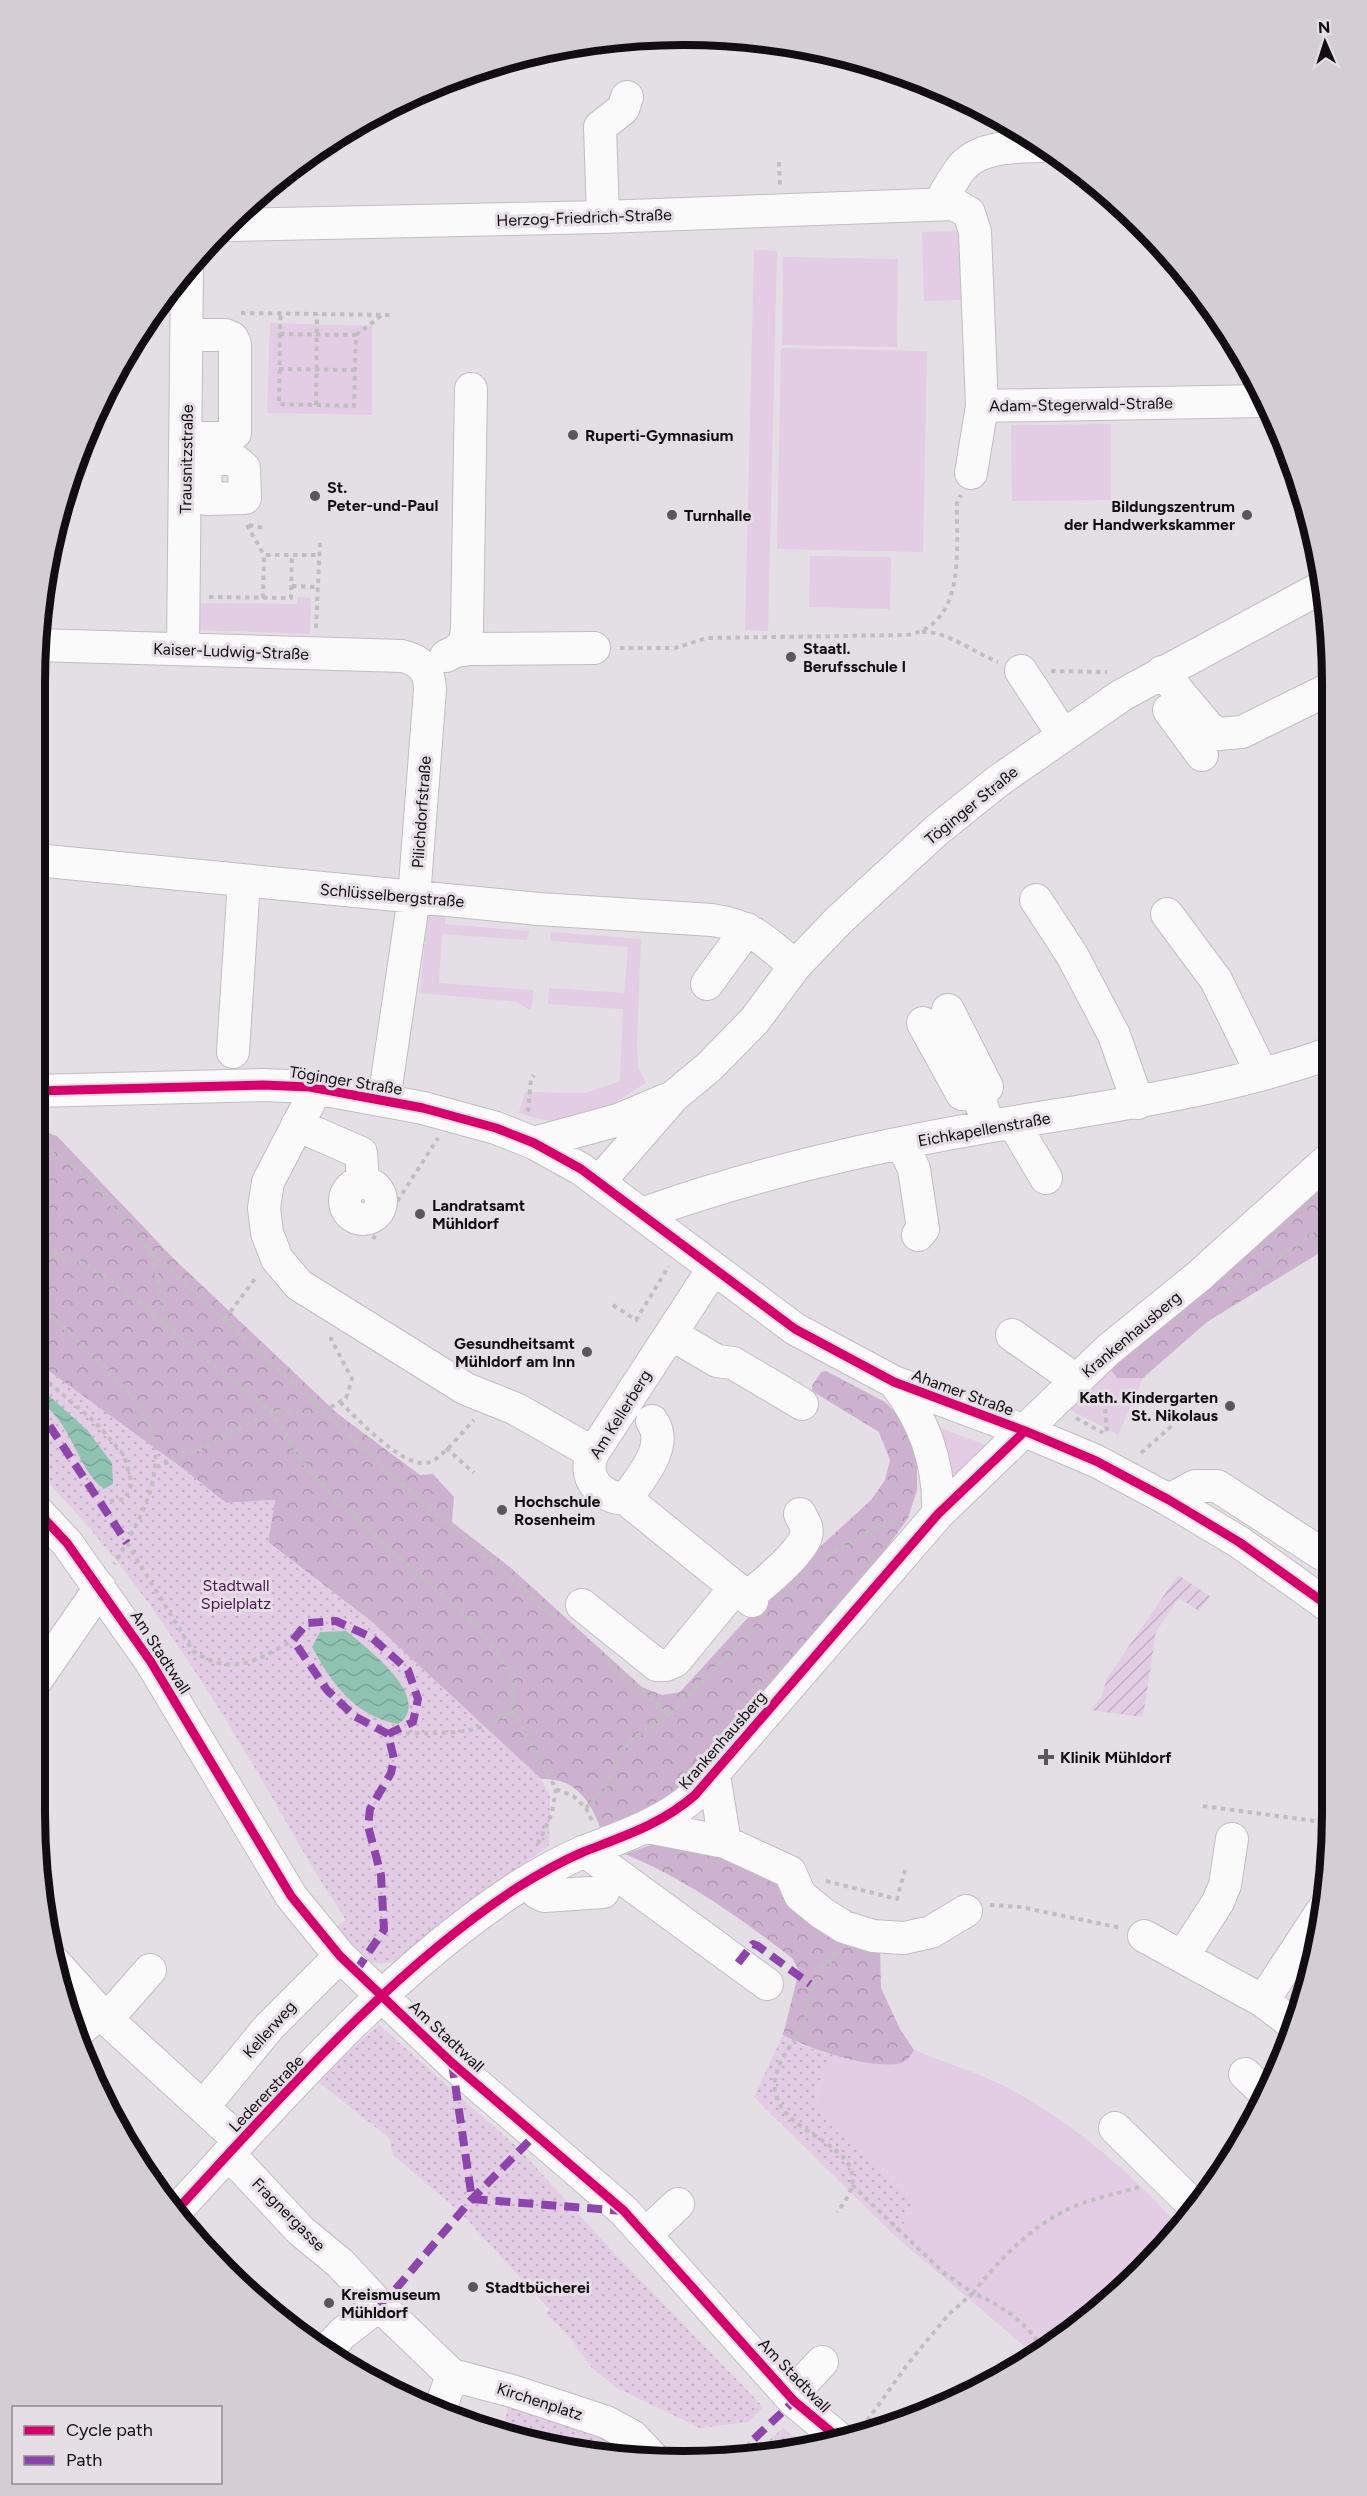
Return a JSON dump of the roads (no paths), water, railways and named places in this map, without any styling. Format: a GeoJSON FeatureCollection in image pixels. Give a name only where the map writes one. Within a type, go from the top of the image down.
{"type":"FeatureCollection","features":[{"type":"Feature","properties":{"kind":"street"},"geometry":{"type":"LineString","coordinates":[[603,217],[600,127],[624,109],[627,98]]}},
{"type":"Feature","properties":{"kind":"street"},"geometry":{"type":"LineString","coordinates":[[940,202],[964,166],[975,158],[993,150],[1028,147]]}},
{"type":"Feature","properties":{"kind":"street","name":"Herzog-Friedrich-Straße"},"geometry":{"type":"LineString","coordinates":[[240,225],[603,217],[940,202]]}},
{"type":"Feature","properties":{"kind":"street","name":"Adam-Stegerwald-Straße"},"geometry":{"type":"LineString","coordinates":[[940,202],[961,206],[969,213],[975,232],[982,406],[1256,401]]}},
{"type":"Feature","properties":{"kind":"street","name":"Trausnitzstraße"},"geometry":{"type":"LineString","coordinates":[[183,649],[193,452],[187,335],[187,283]]}},
{"type":"Feature","properties":{"kind":"street"},"geometry":{"type":"LineString","coordinates":[[187,335],[225,335],[232,338],[235,344],[235,433],[193,452]]}},
{"type":"Feature","properties":{"kind":"street"},"geometry":{"type":"LineString","coordinates":[[423,667],[456,651],[465,643],[471,389]]}},
{"type":"Feature","properties":{"kind":"street"},"geometry":{"type":"LineString","coordinates":[[971,473],[982,406]]}},
{"type":"Feature","properties":{"kind":"street","name":"Töginger Straße"},"geometry":{"type":"LineString","coordinates":[[590,1175],[674,1096],[709,1067],[755,1020],[795,966],[839,920],[937,830],[998,781],[1063,735],[1155,676],[1315,591]]}},
{"type":"Feature","properties":{"kind":"street","name":"Kaiser-Ludwig-Straße"},"geometry":{"type":"LineString","coordinates":[[46,645],[402,656],[412,658],[423,667]]}},
{"type":"Feature","properties":{"kind":"street"},"geometry":{"type":"LineString","coordinates":[[456,651],[594,648]]}},
{"type":"Feature","properties":{"kind":"street","name":"Pilichdorfstraße"},"geometry":{"type":"LineString","coordinates":[[384,1100],[414,897],[430,690],[428,675],[423,667]]}},
{"type":"Feature","properties":{"kind":"street"},"geometry":{"type":"LineString","coordinates":[[1021,671],[1063,735]]}},
{"type":"Feature","properties":{"kind":"street"},"geometry":{"type":"LineString","coordinates":[[1155,676],[1218,734],[1242,732],[1322,692]]}},
{"type":"Feature","properties":{"kind":"street"},"geometry":{"type":"LineString","coordinates":[[1155,676],[1202,755]]}},
{"type":"Feature","properties":{"kind":"street","name":"Schlüsselbergstraße"},"geometry":{"type":"LineString","coordinates":[[45,861],[539,909],[712,920],[736,924],[747,929]]}},
{"type":"Feature","properties":{"kind":"street"},"geometry":{"type":"LineString","coordinates":[[233,1052],[244,881]]}},
{"type":"Feature","properties":{"kind":"street"},"geometry":{"type":"LineString","coordinates":[[1036,900],[1072,955],[1114,1035],[1138,1102]]}},
{"type":"Feature","properties":{"kind":"street"},"geometry":{"type":"LineString","coordinates":[[1167,914],[1215,980],[1262,1074]]}},
{"type":"Feature","properties":{"kind":"street"},"geometry":{"type":"LineString","coordinates":[[706,984],[747,929],[795,966]]}},
{"type":"Feature","properties":{"kind":"street"},"geometry":{"type":"LineString","coordinates":[[936,1016],[962,1094],[976,1090],[1001,1125],[1046,1179]]}},
{"type":"Feature","properties":{"kind":"street","name":"Eichkapellenstraße"},"geometry":{"type":"LineString","coordinates":[[642,1214],[728,1186],[902,1143],[1138,1102],[1262,1074],[1322,1056]]}},
{"type":"Feature","properties":{"kind":"street","name":"Töginger Straße"},"geometry":{"type":"LineString","coordinates":[[45,1091],[263,1084],[310,1087],[453,1115],[527,1141],[590,1175]]}},
{"type":"Feature","properties":{"kind":"street"},"geometry":{"type":"LineString","coordinates":[[310,1087],[309,1103],[268,1182],[264,1209],[267,1233],[277,1259],[299,1285],[466,1389],[516,1410],[593,1453]]}},
{"type":"Feature","properties":{"kind":"street","name":"Töginger Straße"},"geometry":{"type":"LineString","coordinates":[[527,1141],[618,1120],[674,1096]]}},
{"type":"Feature","properties":{"kind":"street","name":"Töginger Straße"},"geometry":{"type":"LineString","coordinates":[[590,1175],[602,1136],[618,1120]]}},
{"type":"Feature","properties":{"kind":"street"},"geometry":{"type":"LineString","coordinates":[[297,1125],[361,1154],[363,1183]]}},
{"type":"Feature","properties":{"kind":"street"},"geometry":{"type":"LineString","coordinates":[[902,1143],[914,1169],[923,1229],[918,1235]]}},
{"type":"Feature","properties":{"kind":"street","name":"Krankenhausberg"},"geometry":{"type":"LineString","coordinates":[[382,1996],[483,1912],[527,1882],[594,1848],[648,1827],[682,1807],[714,1775],[938,1514],[1076,1380],[1199,1276],[1322,1166]]}},
{"type":"Feature","properties":{"kind":"street","name":"Ahamer Straße"},"geometry":{"type":"LineString","coordinates":[[590,1175],[795,1329],[894,1382],[1025,1431],[1096,1461],[1169,1500],[1239,1542],[1322,1602]]}},
{"type":"Feature","properties":{"kind":"street","name":"Am Kellerberg"},"geometry":{"type":"LineString","coordinates":[[713,1269],[588,1463],[594,1485],[617,1499],[626,1499],[744,1596]]}},
{"type":"Feature","properties":{"kind":"street"},"geometry":{"type":"LineString","coordinates":[[670,1334],[717,1361],[733,1363],[802,1404]]}},
{"type":"Feature","properties":{"kind":"street"},"geometry":{"type":"LineString","coordinates":[[1012,1335],[1076,1380]]}},
{"type":"Feature","properties":{"kind":"street"},"geometry":{"type":"LineString","coordinates":[[894,1382],[916,1413],[931,1448],[938,1481],[938,1514]]}},
{"type":"Feature","properties":{"kind":"street"},"geometry":{"type":"LineString","coordinates":[[626,1499],[655,1451],[659,1438],[657,1428],[652,1421]]}},
{"type":"Feature","properties":{"kind":"street"},"geometry":{"type":"LineString","coordinates":[[1169,1500],[1195,1486],[1216,1486],[1322,1545]]}},
{"type":"Feature","properties":{"kind":"street"},"geometry":{"type":"LineString","coordinates":[[572,1614],[657,1665],[666,1665],[675,1660],[744,1596],[761,1588],[802,1544],[807,1535],[807,1528],[800,1514]]}},
{"type":"Feature","properties":{"kind":"street","name":"Am Stadtwall"},"geometry":{"type":"LineString","coordinates":[[45,1520],[100,1588],[151,1662],[291,1896],[340,1956],[452,2062],[624,2211],[791,2396],[833,2433]]}},
{"type":"Feature","properties":{"kind":"street"},"geometry":{"type":"LineString","coordinates":[[1300,1587],[1322,1553]]}},
{"type":"Feature","properties":{"kind":"street"},"geometry":{"type":"LineString","coordinates":[[45,1668],[100,1588]]}},
{"type":"Feature","properties":{"kind":"street"},"geometry":{"type":"LineString","coordinates":[[714,1775],[725,1842]]}},
{"type":"Feature","properties":{"kind":"street"},"geometry":{"type":"LineString","coordinates":[[648,1827],[725,1842],[790,1872],[800,1895],[822,1913],[844,1928],[873,1936],[904,1938],[931,1932],[966,1911]]}},
{"type":"Feature","properties":{"kind":"street"},"geometry":{"type":"LineString","coordinates":[[1183,1956],[1218,1902],[1225,1885],[1232,1839]]}},
{"type":"Feature","properties":{"kind":"street"},"geometry":{"type":"LineString","coordinates":[[594,1848],[766,1984]]}},
{"type":"Feature","properties":{"kind":"street"},"geometry":{"type":"LineString","coordinates":[[527,1882],[544,1896],[603,1892]]}},
{"type":"Feature","properties":{"kind":"street"},"geometry":{"type":"LineString","coordinates":[[1263,2001],[1312,1927]]}},
{"type":"Feature","properties":{"kind":"street"},"geometry":{"type":"LineString","coordinates":[[1144,1936],[1263,2001],[1287,2020]]}},
{"type":"Feature","properties":{"kind":"street","name":"Kellerweg"},"geometry":{"type":"LineString","coordinates":[[203,2107],[269,2027],[340,1956]]}},
{"type":"Feature","properties":{"kind":"street"},"geometry":{"type":"LineString","coordinates":[[83,2029],[103,2016],[150,1970]]}},
{"type":"Feature","properties":{"kind":"street","name":"Fragnergasse"},"geometry":{"type":"LineString","coordinates":[[66,1976],[103,2016],[203,2107],[301,2231],[340,2263],[379,2305],[452,2375]]}},
{"type":"Feature","properties":{"kind":"street","name":"Ledererstraße"},"geometry":{"type":"LineString","coordinates":[[181,2206],[382,1996]]}},
{"type":"Feature","properties":{"kind":"street"},"geometry":{"type":"LineString","coordinates":[[1115,2128],[1189,2202]]}},
{"type":"Feature","properties":{"kind":"street"},"geometry":{"type":"LineString","coordinates":[[646,2234],[678,2204]]}},
{"type":"Feature","properties":{"kind":"street"},"geometry":{"type":"LineString","coordinates":[[332,2345],[379,2305]]}},
{"type":"Feature","properties":{"kind":"street"},"geometry":{"type":"LineString","coordinates":[[791,2396],[822,2362]]}},
{"type":"Feature","properties":{"kind":"street"},"geometry":{"type":"LineString","coordinates":[[442,2403],[452,2375]]}},
{"type":"Feature","properties":{"kind":"street","name":"Kirchenplatz"},"geometry":{"type":"LineString","coordinates":[[452,2375],[512,2391],[606,2422],[632,2436],[645,2450]]}},
{"type":"Feature","properties":{"kind":"water"},"geometry":{"type":"Polygon","coordinates":[[[45,1392],[87,1430],[112,1463],[113,1484],[104,1489],[95,1480],[66,1431],[47,1408],[45,1392]]]}},
{"type":"Feature","properties":{"kind":"water"},"geometry":{"type":"Polygon","coordinates":[[[346,1631],[381,1661],[403,1688],[408,1701],[407,1713],[398,1724],[369,1714],[357,1706],[337,1686],[312,1647],[320,1632],[346,1631]]]}},
{"type":"Feature","properties":{"kind":"place","name":"Ruperti-Gymnasium"},"geometry":{"type":"Point","coordinates":[573,435]}},
{"type":"Feature","properties":{"kind":"place","name":"St. Peter-und-Paul"},"geometry":{"type":"Point","coordinates":[315,496]}},
{"type":"Feature","properties":{"kind":"place","name":"Turnhalle"},"geometry":{"type":"Point","coordinates":[672,515]}},
{"type":"Feature","properties":{"kind":"place","name":"Bildungszentrum der Handwerkskammer"},"geometry":{"type":"Point","coordinates":[1247,515]}},
{"type":"Feature","properties":{"kind":"place","name":"Staatl. Berufsschule I"},"geometry":{"type":"Point","coordinates":[791,657]}},
{"type":"Feature","properties":{"kind":"place","name":"Landratsamt Mühldorf"},"geometry":{"type":"Point","coordinates":[420,1214]}},
{"type":"Feature","properties":{"kind":"place","name":"Gesundheitsamt Mühldorf am Inn"},"geometry":{"type":"Point","coordinates":[587,1352]}},
{"type":"Feature","properties":{"kind":"place","name":"Kath. Kindergarten St. Nikolaus"},"geometry":{"type":"Point","coordinates":[1230,1406]}},
{"type":"Feature","properties":{"kind":"place","name":"Hochschule Rosenheim"},"geometry":{"type":"Point","coordinates":[502,1510]}},
{"type":"Feature","properties":{"kind":"place","name":"Klinik Mühldorf"},"geometry":{"type":"Point","coordinates":[1046,1757]}},
{"type":"Feature","properties":{"kind":"place","name":"Stadtbücherei"},"geometry":{"type":"Point","coordinates":[473,2287]}},
{"type":"Feature","properties":{"kind":"place","name":"Kreismuseum Mühldorf"},"geometry":{"type":"Point","coordinates":[329,2303]}},
{"type":"Feature","properties":{"kind":"park label","name":"Stadtwall Spielplatz"},"geometry":{"type":"Point","coordinates":[236,1594]}}]}
